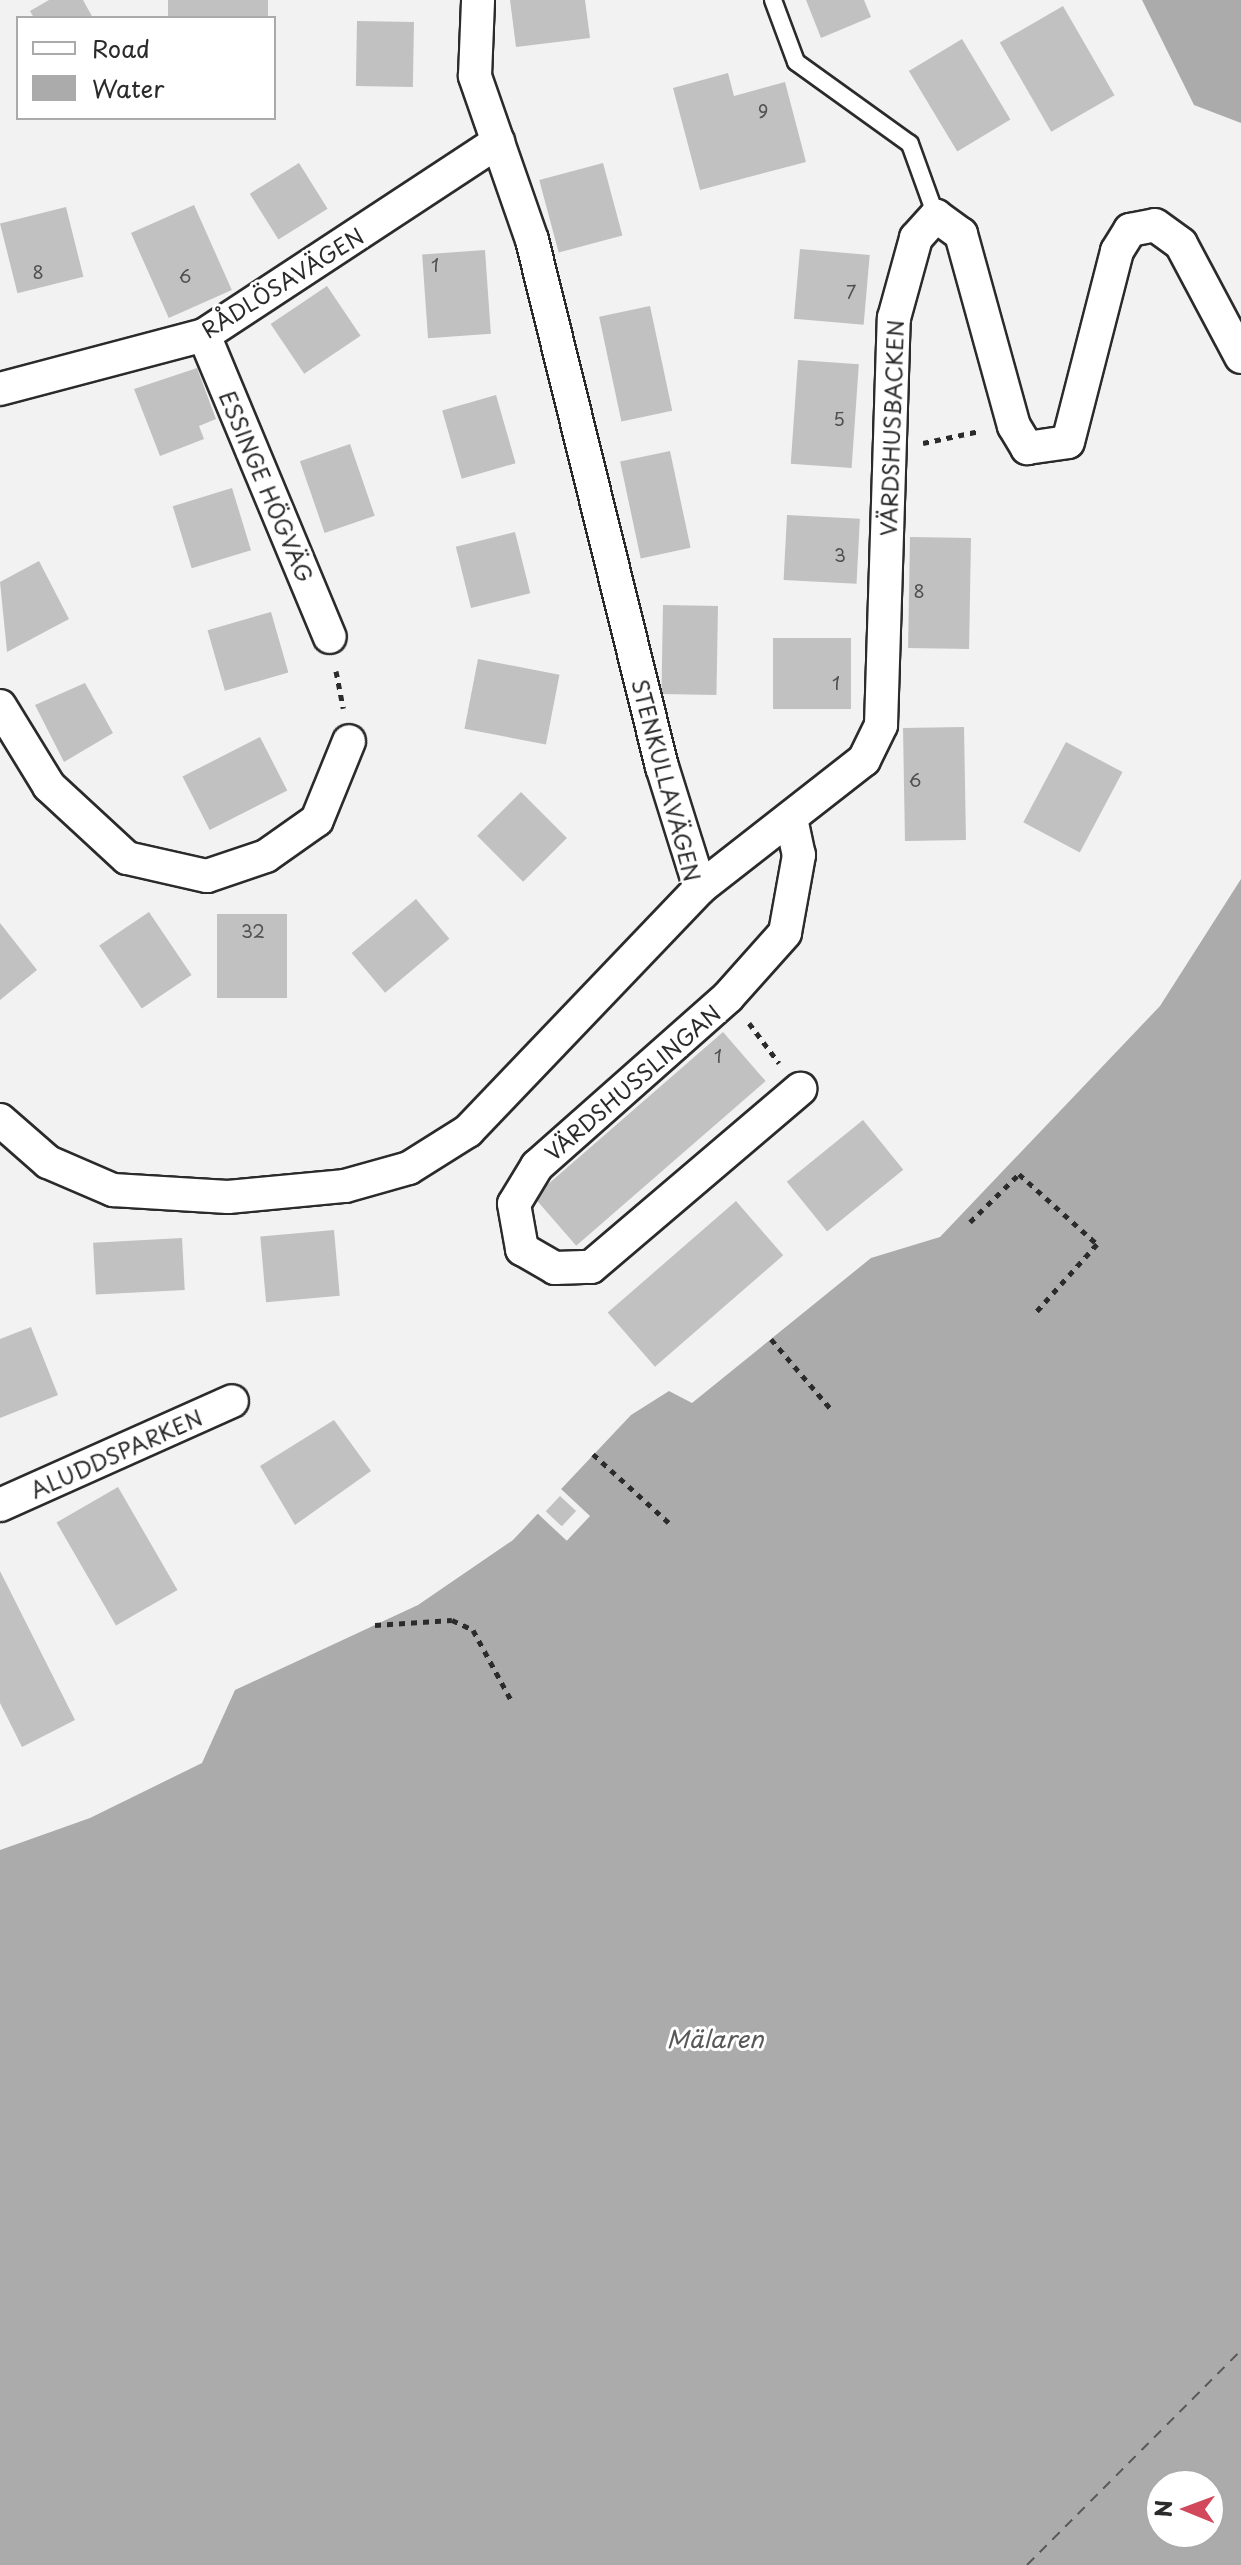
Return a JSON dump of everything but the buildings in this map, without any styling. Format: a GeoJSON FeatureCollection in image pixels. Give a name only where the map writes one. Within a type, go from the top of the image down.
{"type":"FeatureCollection","features":[{"type":"Feature","properties":{"kind":"street","name":"STENKULLAVÄGEN"},"geometry":{"type":"LineString","coordinates":[[0,1120],[48,1162],[113,1190],[228,1197],[345,1186],[409,1168],[468,1131],[700,888],[662,767],[532,240],[475,76],[478,0]]}},
{"type":"Feature","properties":{"kind":"street","name":"RÅDLÖSAVÄGEN"},"geometry":{"type":"LineString","coordinates":[[0,389],[204,335],[498,142]]}},
{"type":"Feature","properties":{"kind":"street"},"geometry":{"type":"LineString","coordinates":[[936,216],[961,234],[1014,426],[1027,448],[1068,442],[1117,251],[1130,230],[1155,225],[1181,244],[1241,357]]}},
{"type":"Feature","properties":{"kind":"street","name":"VÄRDSHUSBACKEN"},"geometry":{"type":"LineString","coordinates":[[700,888],[792,823],[864,760],[881,725],[894,318],[916,238],[936,216]]}},
{"type":"Feature","properties":{"kind":"street","name":"ESSINGE HÖGVÄG"},"geometry":{"type":"LineString","coordinates":[[204,335],[330,637]]}},
{"type":"Feature","properties":{"kind":"street"},"geometry":{"type":"LineString","coordinates":[[0,706],[49,786],[127,858],[207,876],[266,856],[317,820],[349,741]]}},
{"type":"Feature","properties":{"kind":"street","name":"VÄRDSHUSSLINGAN"},"geometry":{"type":"LineString","coordinates":[[792,823],[799,855],[785,933],[728,997],[537,1166],[514,1204],[522,1249],[555,1268],[591,1267],[800,1089]]}},
{"type":"Feature","properties":{"kind":"street","name":"ALUDDSPARKEN"},"geometry":{"type":"LineString","coordinates":[[0,1505],[232,1401]]}},
{"type":"Feature","properties":{"kind":"lane"},"geometry":{"type":"LineString","coordinates":[[773,0],[796,62],[910,144],[936,216]]}},
{"type":"Feature","properties":{"kind":"path"},"geometry":{"type":"LineString","coordinates":[[928,440],[969,433]]}},
{"type":"Feature","properties":{"kind":"path"},"geometry":{"type":"LineString","coordinates":[[330,637],[349,741]]}},
{"type":"Feature","properties":{"kind":"path"},"geometry":{"type":"LineString","coordinates":[[728,997],[800,1089]]}},
{"type":"Feature","properties":{"kind":"path"},"geometry":{"type":"LineString","coordinates":[[970,1222],[1019,1174],[1097,1244],[1036,1312]]}},
{"type":"Feature","properties":{"kind":"path"},"geometry":{"type":"LineString","coordinates":[[771,1339],[830,1408]]}},
{"type":"Feature","properties":{"kind":"path"},"geometry":{"type":"LineString","coordinates":[[593,1454],[669,1523]]}},
{"type":"Feature","properties":{"kind":"path"},"geometry":{"type":"LineString","coordinates":[[375,1625],[452,1620],[473,1630],[511,1700]]}},
{"type":"Feature","properties":{"kind":"water"},"geometry":{"type":"Polygon","coordinates":[[[1142,0],[1241,0],[1241,123],[1194,105],[1142,0]]]}},
{"type":"Feature","properties":{"kind":"water","name":"Mälaren"},"geometry":{"type":"Polygon","coordinates":[[[1241,879],[1241,2565],[0,2565],[0,1850],[90,1818],[202,1763],[235,1690],[418,1605],[513,1540],[631,1415],[669,1391],[692,1403],[871,1258],[940,1237],[1160,1006],[1241,879]]]}},
{"type":"Feature","properties":{"kind":"pier"},"geometry":{"type":"Polygon","coordinates":[[[560,1488],[590,1516],[567,1541],[537,1513],[560,1488]]]}},
{"type":"Feature","properties":{"kind":"ferry route"},"geometry":{"type":"LineString","coordinates":[[1027,2565],[1241,2350]]}}]}
